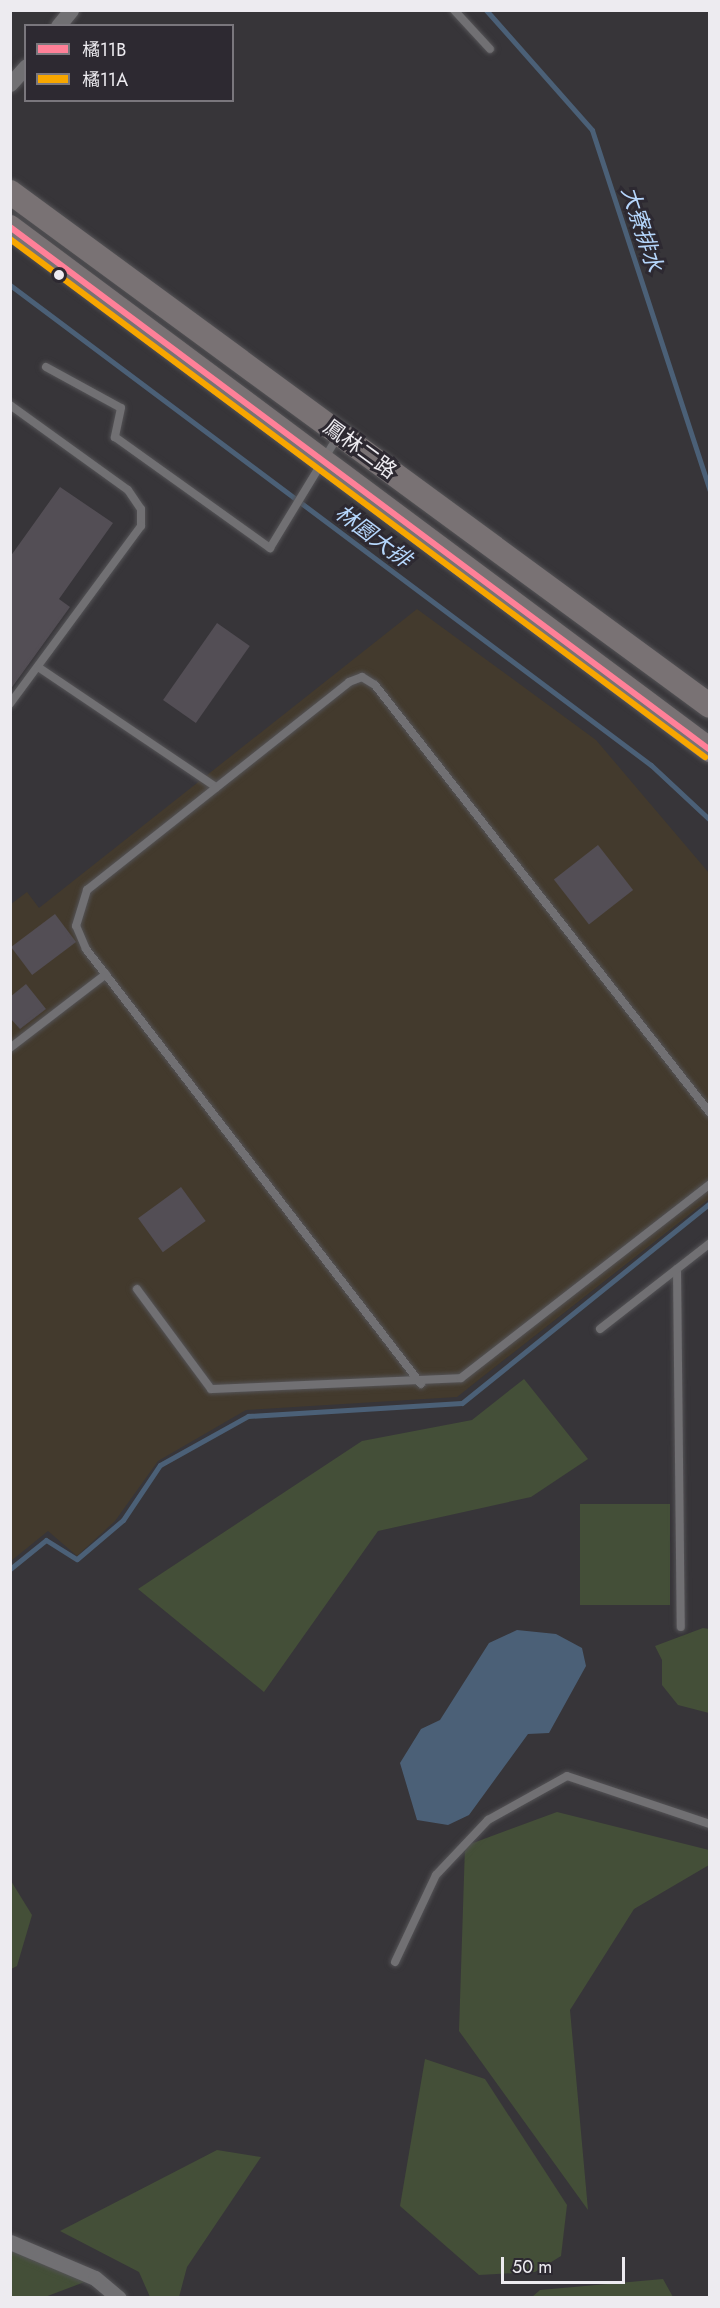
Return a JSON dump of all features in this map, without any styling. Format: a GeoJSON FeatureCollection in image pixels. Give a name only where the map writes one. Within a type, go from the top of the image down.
{"type":"FeatureCollection","features":[{"type":"Feature","properties":{"kind":"main road","name":"鳳林二路"},"geometry":{"type":"LineString","coordinates":[[10,192],[710,706]]}},
{"type":"Feature","properties":{"kind":"main road","name":"鳳林二路"},"geometry":{"type":"LineString","coordinates":[[10,227],[318,470],[710,750]]}},
{"type":"Feature","properties":{"kind":"street"},"geometry":{"type":"LineString","coordinates":[[60,24],[71,10]]}},
{"type":"Feature","properties":{"kind":"street"},"geometry":{"type":"LineString","coordinates":[[10,84],[24,68]]}},
{"type":"Feature","properties":{"kind":"street"},"geometry":{"type":"LineString","coordinates":[[10,2242],[95,2278],[118,2298]]}},
{"type":"Feature","properties":{"kind":"lane"},"geometry":{"type":"LineString","coordinates":[[454,10],[490,49]]}},
{"type":"Feature","properties":{"kind":"lane"},"geometry":{"type":"LineString","coordinates":[[46,367],[121,408],[115,437],[270,548],[340,434]]}},
{"type":"Feature","properties":{"kind":"lane"},"geometry":{"type":"LineString","coordinates":[[10,405],[128,490],[141,508],[141,526],[10,704]]}},
{"type":"Feature","properties":{"kind":"lane"},"geometry":{"type":"LineString","coordinates":[[38,667],[216,787]]}},
{"type":"Feature","properties":{"kind":"lane"},"geometry":{"type":"LineString","coordinates":[[421,1384],[106,974],[76,927],[87,890],[349,682],[362,677],[375,685],[710,1113]]}},
{"type":"Feature","properties":{"kind":"lane"},"geometry":{"type":"LineString","coordinates":[[10,1048],[106,974]]}},
{"type":"Feature","properties":{"kind":"lane"},"geometry":{"type":"LineString","coordinates":[[137,1289],[211,1389],[421,1384],[461,1378],[710,1184]]}},
{"type":"Feature","properties":{"kind":"lane"},"geometry":{"type":"LineString","coordinates":[[600,1329],[710,1243]]}},
{"type":"Feature","properties":{"kind":"lane"},"geometry":{"type":"LineString","coordinates":[[677,1269],[681,1627]]}},
{"type":"Feature","properties":{"kind":"lane"},"geometry":{"type":"LineString","coordinates":[[394,1962],[436,1875],[488,1820],[567,1776],[710,1824]]}},
{"type":"Feature","properties":{"kind":"shaded area"},"geometry":{"type":"Polygon","coordinates":[[[417,609],[596,740],[709,873],[709,1199],[457,1397],[246,1410],[158,1461],[115,1521],[77,1556],[48,1531],[11,1561],[11,904],[27,892],[39,908],[417,609]]]}},
{"type":"Feature","properties":{"kind":"green space"},"geometry":{"type":"Polygon","coordinates":[[[524,1379],[588,1459],[531,1497],[378,1531],[264,1692],[138,1589],[362,1441],[472,1420],[524,1379]]]}},
{"type":"Feature","properties":{"kind":"green space"},"geometry":{"type":"Polygon","coordinates":[[[580,1504],[670,1504],[670,1605],[580,1605],[580,1504]]]}},
{"type":"Feature","properties":{"kind":"green space"},"geometry":{"type":"Polygon","coordinates":[[[703,1628],[709,1629],[709,1713],[678,1705],[662,1685],[662,1660],[655,1646],[703,1628]]]}},
{"type":"Feature","properties":{"kind":"green space"},"geometry":{"type":"Polygon","coordinates":[[[557,1812],[709,1850],[709,1865],[634,1909],[570,2010],[588,2210],[459,2031],[465,1846],[557,1812]]]}},
{"type":"Feature","properties":{"kind":"green space"},"geometry":{"type":"Polygon","coordinates":[[[11,1881],[32,1915],[17,1966],[11,1969],[11,1881]]]}},
{"type":"Feature","properties":{"kind":"green space"},"geometry":{"type":"Polygon","coordinates":[[[425,2059],[485,2079],[567,2205],[561,2256],[535,2272],[479,2275],[400,2206],[425,2059]]]}},
{"type":"Feature","properties":{"kind":"green space"},"geometry":{"type":"Polygon","coordinates":[[[217,2150],[261,2157],[187,2267],[179,2297],[150,2297],[139,2272],[60,2231],[217,2150]]]}},
{"type":"Feature","properties":{"kind":"green space"},"geometry":{"type":"Polygon","coordinates":[[[10,2241],[95,2278],[45,2297],[11,2297],[10,2241]]]}},
{"type":"Feature","properties":{"kind":"green space"},"geometry":{"type":"Polygon","coordinates":[[[663,2279],[673,2297],[532,2297],[540,2290],[663,2279]]]}},
{"type":"Feature","properties":{"kind":"water"},"geometry":{"type":"Polygon","coordinates":[[[517,1630],[556,1634],[582,1648],[586,1666],[549,1733],[528,1734],[469,1815],[448,1825],[417,1820],[400,1763],[421,1729],[440,1720],[489,1643],[517,1630]]]}},
{"type":"Feature","properties":{"kind":"building"},"geometry":{"type":"Polygon","coordinates":[[[60,487],[113,523],[59,599],[70,607],[10,690],[10,557],[60,487]]]}},
{"type":"Feature","properties":{"kind":"building"},"geometry":{"type":"Polygon","coordinates":[[[217,623],[250,646],[196,723],[163,700],[217,623]]]}},
{"type":"Feature","properties":{"kind":"building"},"geometry":{"type":"Polygon","coordinates":[[[598,845],[633,890],[589,924],[554,879],[598,845]]]}},
{"type":"Feature","properties":{"kind":"building"},"geometry":{"type":"Polygon","coordinates":[[[55,914],[76,942],[32,975],[11,947],[55,914]]]}},
{"type":"Feature","properties":{"kind":"building"},"geometry":{"type":"Polygon","coordinates":[[[26,984],[46,1009],[20,1029],[10,1018],[10,997],[26,984]]]}},
{"type":"Feature","properties":{"kind":"building"},"geometry":{"type":"Polygon","coordinates":[[[181,1187],[206,1221],[163,1252],[138,1218],[181,1187]]]}},
{"type":"Feature","properties":{"kind":"waterway","name":"大寮排水"},"geometry":{"type":"LineString","coordinates":[[486,10],[592,130],[710,491]]}},
{"type":"Feature","properties":{"kind":"waterway","name":"林園大排"},"geometry":{"type":"LineString","coordinates":[[10,285],[651,765],[710,820]]}},
{"type":"Feature","properties":{"kind":"waterway"},"geometry":{"type":"LineString","coordinates":[[10,1569],[46,1540],[77,1559],[123,1520],[160,1465],[248,1416],[462,1403],[710,1203]]}},
{"type":"Feature","properties":{"kind":"transit line","name":"橘11B"},"geometry":{"type":"LineString","coordinates":[[10,227],[710,750]]}},
{"type":"Feature","properties":{"kind":"transit line","name":"橘11A"},"geometry":{"type":"LineString","coordinates":[[10,239],[705,757]]}}]}
